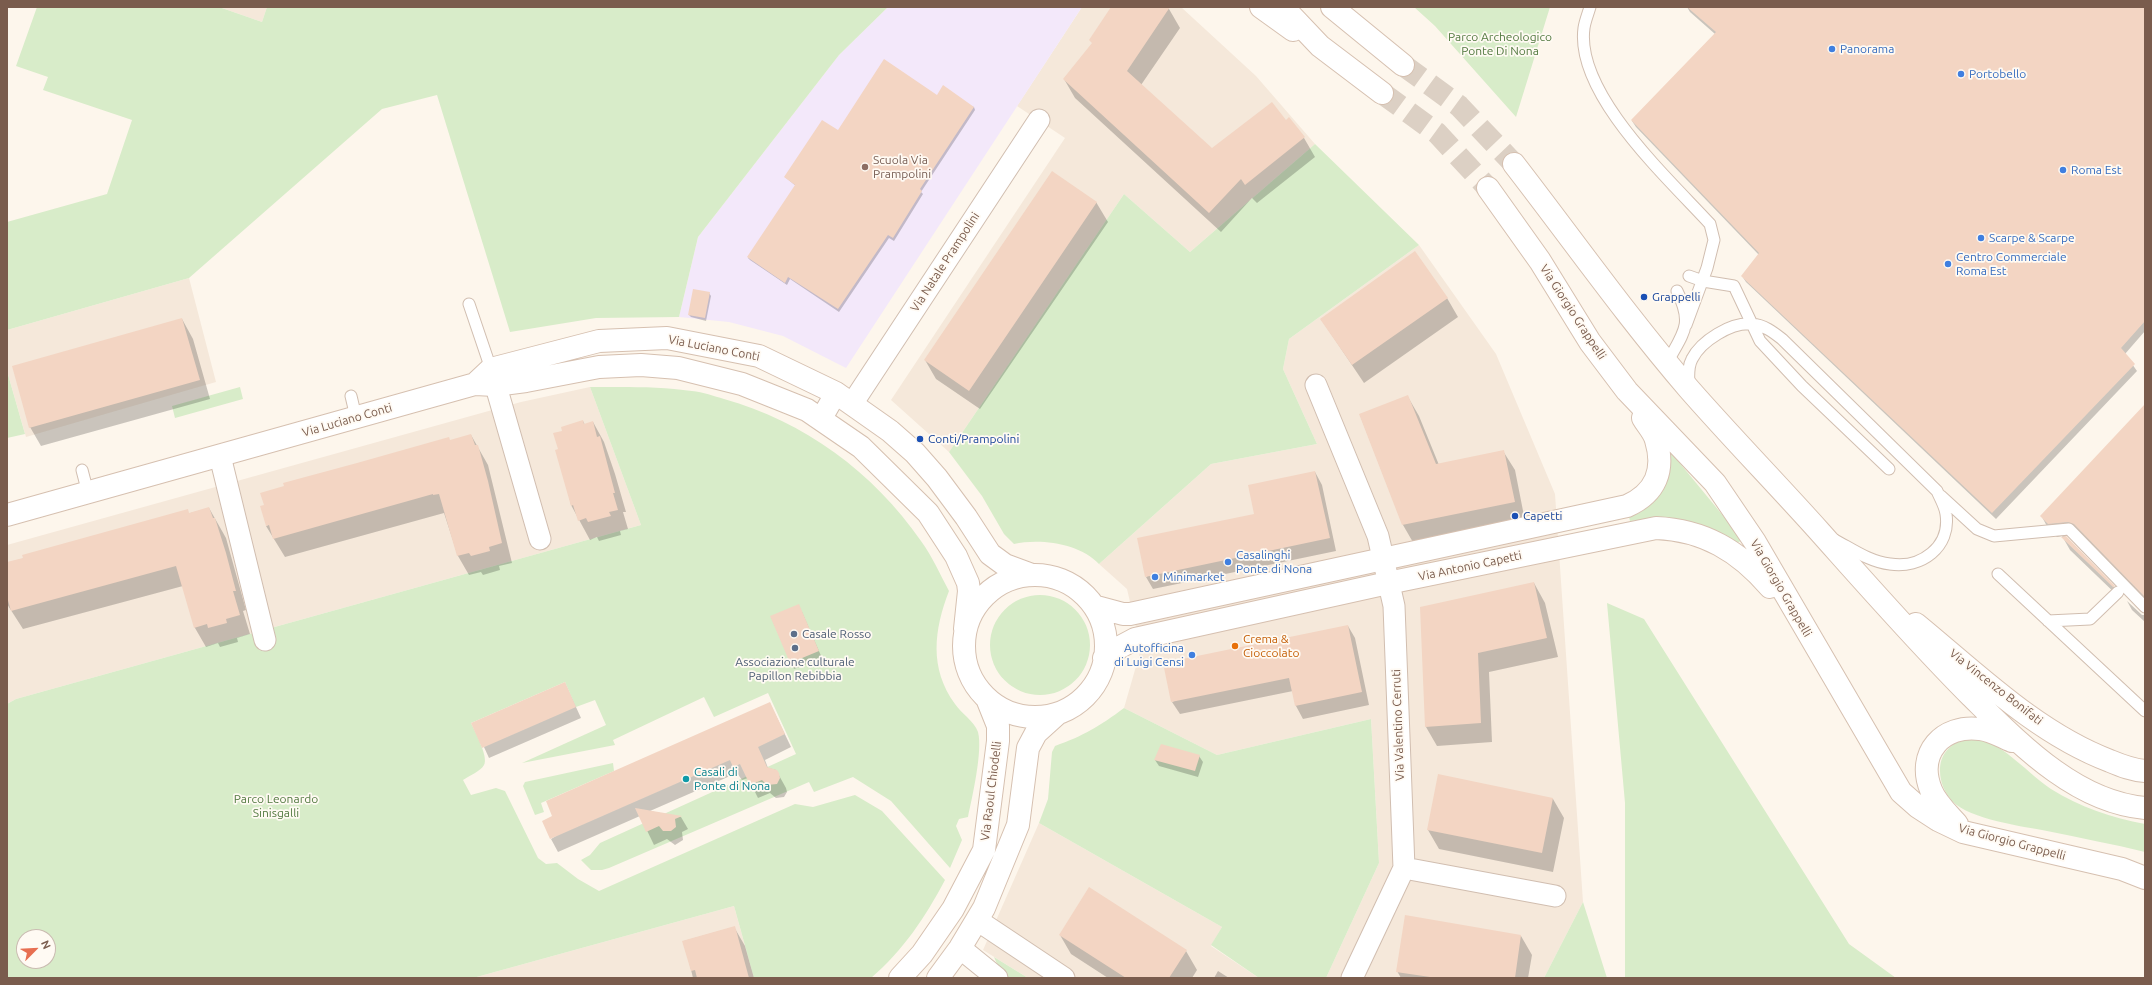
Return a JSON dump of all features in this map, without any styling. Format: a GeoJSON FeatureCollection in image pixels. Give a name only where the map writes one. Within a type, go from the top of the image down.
{"type":"FeatureCollection","features":[{"type":"Feature","properties":{"kind":"main road"},"geometry":{"type":"LineString","coordinates":[[1261,7],[1284,25],[1320,46],[1382,92]]}},
{"type":"Feature","properties":{"kind":"main road"},"geometry":{"type":"LineString","coordinates":[[1283,7],[1320,46]]}},
{"type":"Feature","properties":{"kind":"main road"},"geometry":{"type":"LineString","coordinates":[[1332,7],[1404,65]]}},
{"type":"Feature","properties":{"kind":"main road"},"geometry":{"type":"LineString","coordinates":[[1514,164],[1667,363],[1689,389],[1927,652],[2022,745],[2068,779],[2095,794],[2124,806],[2145,808]]}},
{"type":"Feature","properties":{"kind":"main road","name":"Via Giorgio Grappelli"},"geometry":{"type":"LineString","coordinates":[[1488,188],[1540,261],[1590,342],[1627,391],[1714,483],[1755,542],[1902,792],[1918,807],[1938,820],[1963,832],[2122,869],[2145,878]]}},
{"type":"Feature","properties":{"kind":"main road","name":"Via Luciano Conti"},"geometry":{"type":"LineString","coordinates":[[7,515],[220,456],[487,379],[530,357],[606,341],[667,338],[760,356],[844,399],[890,431],[915,453],[947,491],[990,554],[1005,565],[1032,574]]}},
{"type":"Feature","properties":{"kind":"main road","name":"Via Luciano Conti"},"geometry":{"type":"LineString","coordinates":[[487,379],[526,381],[576,370],[609,366],[641,365],[678,368],[742,384],[807,410],[861,447],[928,513],[956,556],[968,583],[969,591],[966,629]]}},
{"type":"Feature","properties":{"kind":"main road","name":"Via Antonio Capetti"},"geometry":{"type":"LineString","coordinates":[[1097,607],[1123,614],[1130,614],[1567,520],[1616,509],[1641,500],[1654,483],[1660,462],[1656,438],[1627,391]]}},
{"type":"Feature","properties":{"kind":"main road","name":"Via Antonio Capetti"},"geometry":{"type":"LineString","coordinates":[[1104,658],[1135,639],[1388,583],[1656,528],[1673,528],[1704,537],[1736,554],[1754,567],[1806,631]]}},
{"type":"Feature","properties":{"kind":"main road"},"geometry":{"type":"LineString","coordinates":[[1032,574],[1055,575],[1086,594],[1097,607],[1104,624],[1106,640],[1104,658],[1097,680],[1085,697],[1071,708],[1057,714],[1038,718],[1021,718],[1006,712],[988,701],[976,691],[966,675],[962,658],[966,629],[974,610],[989,594],[1009,582],[1032,574]]}},
{"type":"Feature","properties":{"kind":"main road","name":"Via Vincenzo Bonifati"},"geometry":{"type":"LineString","coordinates":[[1861,579],[2027,714],[2090,753],[2134,770],[2145,771]]}},
{"type":"Feature","properties":{"kind":"main road","name":"Via Raoul Chiodelli"},"geometry":{"type":"LineString","coordinates":[[900,978],[922,954],[953,909],[984,850],[998,741],[998,726],[988,701]]}},
{"type":"Feature","properties":{"kind":"main road","name":"Via Raoul Chiodelli"},"geometry":{"type":"LineString","coordinates":[[938,978],[960,948],[984,908],[1018,825],[1028,748],[1036,733],[1057,714]]}},
{"type":"Feature","properties":{"kind":"main road"},"geometry":{"type":"LineString","coordinates":[[1963,832],[1938,802],[1931,790],[1927,764],[1932,748],[1946,733],[1967,728],[1982,729],[2022,745]]}},
{"type":"Feature","properties":{"kind":"street","name":"Via Natale Prampolini"},"geometry":{"type":"LineString","coordinates":[[844,399],[1039,120]]}},
{"type":"Feature","properties":{"kind":"street"},"geometry":{"type":"LineString","coordinates":[[487,379],[540,540]]}},
{"type":"Feature","properties":{"kind":"street"},"geometry":{"type":"LineString","coordinates":[[1316,385],[1378,536],[1384,559]]}},
{"type":"Feature","properties":{"kind":"street"},"geometry":{"type":"LineString","coordinates":[[821,419],[844,399]]}},
{"type":"Feature","properties":{"kind":"street"},"geometry":{"type":"LineString","coordinates":[[220,456],[265,640]]}},
{"type":"Feature","properties":{"kind":"street","name":"Via Valentino Cerruti"},"geometry":{"type":"LineString","coordinates":[[1352,978],[1404,868],[1394,606],[1384,559]]}},
{"type":"Feature","properties":{"kind":"street"},"geometry":{"type":"LineString","coordinates":[[1404,868],[1555,896]]}},
{"type":"Feature","properties":{"kind":"street"},"geometry":{"type":"LineString","coordinates":[[976,920],[1064,978]]}},
{"type":"Feature","properties":{"kind":"street"},"geometry":{"type":"LineString","coordinates":[[960,948],[997,978]]}},
{"type":"Feature","properties":{"kind":"lane"},"geometry":{"type":"LineString","coordinates":[[1590,7],[1584,28],[1585,50],[1591,72],[1607,103],[1624,130],[1710,224],[1714,240],[1702,281],[1686,325],[1667,363]]}},
{"type":"Feature","properties":{"kind":"lane"},"geometry":{"type":"LineString","coordinates":[[1689,276],[1702,281],[1734,286],[1760,341],[1802,386],[1889,469]]}},
{"type":"Feature","properties":{"kind":"lane"},"geometry":{"type":"LineString","coordinates":[[1677,291],[1683,304],[1686,325]]}},
{"type":"Feature","properties":{"kind":"lane"},"geometry":{"type":"LineString","coordinates":[[469,304],[487,379]]}},
{"type":"Feature","properties":{"kind":"lane"},"geometry":{"type":"LineString","coordinates":[[1689,389],[1689,370],[1691,360],[1700,347],[1712,336],[1752,324],[1767,328],[1782,339],[1977,529],[1994,536],[2069,529],[2145,607]]}},
{"type":"Feature","properties":{"kind":"lane"},"geometry":{"type":"LineString","coordinates":[[351,396],[356,417]]}},
{"type":"Feature","properties":{"kind":"lane"},"geometry":{"type":"LineString","coordinates":[[82,470],[88,493]]}},
{"type":"Feature","properties":{"kind":"lane"},"geometry":{"type":"LineString","coordinates":[[1820,532],[1871,559],[1890,564],[1910,565],[1930,556],[1938,547],[1946,528],[1946,513],[1937,491]]}},
{"type":"Feature","properties":{"kind":"lane"},"geometry":{"type":"LineString","coordinates":[[1998,574],[2145,711]]}},
{"type":"Feature","properties":{"kind":"lane"},"geometry":{"type":"LineString","coordinates":[[2048,621],[2090,619],[2118,592]]}},
{"type":"Feature","properties":{"kind":"shaded area"},"geometry":{"type":"Polygon","coordinates":[[[219,7],[267,7],[262,22],[219,7]]]}},
{"type":"Feature","properties":{"kind":"shaded area","name":"Scuola Via Prampolini"},"geometry":{"type":"Polygon","coordinates":[[[888,7],[1082,7],[846,368],[783,336],[729,322],[679,317],[698,237],[839,55],[888,7]]]}},
{"type":"Feature","properties":{"kind":"shaded area"},"geometry":{"type":"Polygon","coordinates":[[[1082,7],[1181,7],[1256,76],[1315,144],[1190,252],[1124,194],[949,452],[891,400],[1065,138],[1017,106],[1082,7]]]}},
{"type":"Feature","properties":{"kind":"shaded area"},"geometry":{"type":"Polygon","coordinates":[[[1419,245],[1496,354],[1555,494],[1583,902],[1544,978],[1326,978],[1379,863],[1371,719],[1217,755],[1124,708],[1141,649],[1127,589],[1099,564],[1211,464],[1317,444],[1283,369],[1289,339],[1419,245]]]}},
{"type":"Feature","properties":{"kind":"shaded area"},"geometry":{"type":"Polygon","coordinates":[[[189,278],[216,382],[26,437],[7,371],[7,330],[189,278]]]}},
{"type":"Feature","properties":{"kind":"shaded area"},"geometry":{"type":"Polygon","coordinates":[[[590,387],[641,525],[16,699],[7,704],[7,545],[521,402],[590,387]]]}},
{"type":"Feature","properties":{"kind":"shaded area"},"geometry":{"type":"Polygon","coordinates":[[[1039,823],[1222,927],[1211,946],[1259,978],[1028,978],[983,950],[1039,823]]]}},
{"type":"Feature","properties":{"kind":"shaded area"},"geometry":{"type":"Polygon","coordinates":[[[734,906],[754,978],[473,978],[734,906]]]}},
{"type":"Feature","properties":{"kind":"green space"},"geometry":{"type":"Polygon","coordinates":[[[37,7],[219,7],[262,22],[267,7],[888,7],[839,55],[698,237],[679,317],[596,318],[510,332],[437,95],[382,109],[189,278],[7,330],[7,222],[107,194],[132,120],[43,90],[48,77],[16,66],[37,7]]]}},
{"type":"Feature","properties":{"kind":"green space","name":"Parco Archeologico Ponte Di Nona"},"geometry":{"type":"Polygon","coordinates":[[[1414,7],[1550,7],[1516,117],[1435,26],[1414,7]]]}},
{"type":"Feature","properties":{"kind":"green space"},"geometry":{"type":"Polygon","coordinates":[[[1315,144],[1419,245],[1289,339],[1283,369],[1317,444],[1211,464],[1099,564],[1081,551],[1059,544],[1047,542],[1024,542],[1014,544],[1004,534],[982,496],[949,452],[1124,194],[1190,252],[1315,144]]]}},
{"type":"Feature","properties":{"kind":"green space"},"geometry":{"type":"Polygon","coordinates":[[[7,371],[25,434],[7,438],[7,371]]]}},
{"type":"Feature","properties":{"kind":"green space"},"geometry":{"type":"Polygon","coordinates":[[[240,387],[243,399],[175,418],[172,406],[240,387]]]}},
{"type":"Feature","properties":{"kind":"green space","name":"Parco Leonardo Sinisgalli"},"geometry":{"type":"Polygon","coordinates":[[[590,387],[680,389],[712,395],[754,409],[782,421],[809,436],[835,453],[859,472],[882,493],[902,516],[925,547],[949,591],[937,634],[938,663],[941,677],[955,704],[974,724],[978,732],[979,751],[968,817],[959,819],[956,826],[962,840],[950,868],[891,801],[853,777],[814,792],[809,782],[609,868],[602,870],[591,870],[581,860],[590,855],[600,843],[796,754],[768,693],[714,717],[704,697],[613,740],[615,745],[522,763],[606,725],[595,700],[576,707],[565,682],[471,723],[481,744],[485,762],[480,769],[463,780],[471,795],[496,788],[505,791],[538,858],[546,864],[557,863],[578,879],[599,891],[795,804],[813,807],[855,795],[882,811],[945,880],[922,920],[913,932],[883,968],[871,978],[754,978],[734,906],[473,978],[7,978],[7,704],[16,699],[641,525],[590,387]]]}},
{"type":"Feature","properties":{"kind":"green space"},"geometry":{"type":"Polygon","coordinates":[[[1669,450],[1743,540],[1737,543],[1656,519],[1630,521],[1629,517],[1640,512],[1655,499],[1665,471],[1669,450]]]}},
{"type":"Feature","properties":{"kind":"green space"},"geometry":{"type":"Polygon","coordinates":[[[1040,595],[1059,599],[1075,610],[1086,626],[1090,645],[1086,664],[1075,680],[1059,691],[1040,695],[1021,691],[1005,680],[994,664],[990,645],[994,626],[1005,610],[1021,599],[1040,595]]]}},
{"type":"Feature","properties":{"kind":"green space"},"geometry":{"type":"Polygon","coordinates":[[[1607,603],[1644,619],[1849,944],[1896,978],[1625,978],[1625,803],[1607,603]]]}},
{"type":"Feature","properties":{"kind":"green space"},"geometry":{"type":"Polygon","coordinates":[[[1124,708],[1217,755],[1371,719],[1379,863],[1326,978],[1259,978],[1211,945],[1222,927],[1039,823],[1048,799],[1052,752],[1055,746],[1091,730],[1124,708]]]}},
{"type":"Feature","properties":{"kind":"green space"},"geometry":{"type":"Polygon","coordinates":[[[1963,739],[1975,739],[1990,743],[2008,754],[2051,789],[2073,801],[2120,819],[2145,824],[2145,852],[1984,818],[1961,808],[1952,801],[1945,791],[1941,779],[1940,765],[1946,751],[1963,739]]]}},
{"type":"Feature","properties":{"kind":"green space"},"geometry":{"type":"Polygon","coordinates":[[[613,763],[614,771],[541,803],[544,812],[535,815],[523,786],[525,782],[613,763]]]}},
{"type":"Feature","properties":{"kind":"green space"},"geometry":{"type":"Polygon","coordinates":[[[1583,902],[1607,978],[1544,978],[1583,902]]]}},
{"type":"Feature","properties":{"kind":"green space"},"geometry":{"type":"Polygon","coordinates":[[[994,957],[1028,978],[1003,978],[994,957]]]}},
{"type":"Feature","properties":{"kind":"building"},"geometry":{"type":"Polygon","coordinates":[[[1111,7],[1170,7],[1127,71],[1212,148],[1272,102],[1286,120],[1289,117],[1305,137],[1245,185],[1241,179],[1209,213],[1063,79],[1092,43],[1089,40],[1111,7]]]}},
{"type":"Feature","properties":{"kind":"building","name":"Centro Commerciale Roma Est"},"geometry":{"type":"Polygon","coordinates":[[[1687,7],[2145,7],[2145,321],[2121,348],[2135,364],[1992,513],[1741,276],[1759,253],[1631,120],[1716,32],[1687,7]]]}},
{"type":"Feature","properties":{"kind":"building"},"geometry":{"type":"Polygon","coordinates":[[[884,59],[937,95],[943,85],[974,107],[920,189],[922,191],[893,238],[888,235],[838,309],[788,277],[785,283],[747,257],[795,185],[784,177],[822,120],[838,130],[884,59]]]}},
{"type":"Feature","properties":{"kind":"building"},"geometry":{"type":"Polygon","coordinates":[[[1052,171],[1097,202],[969,391],[924,360],[1052,171]]]}},
{"type":"Feature","properties":{"kind":"building"},"geometry":{"type":"Polygon","coordinates":[[[1415,251],[1448,298],[1352,365],[1320,319],[1415,251]]]}},
{"type":"Feature","properties":{"kind":"building"},"geometry":{"type":"Polygon","coordinates":[[[693,289],[710,292],[705,318],[688,315],[693,289]]]}},
{"type":"Feature","properties":{"kind":"building"},"geometry":{"type":"Polygon","coordinates":[[[182,318],[200,380],[29,428],[12,366],[182,318]]]}},
{"type":"Feature","properties":{"kind":"building"},"geometry":{"type":"Polygon","coordinates":[[[1408,395],[1436,464],[1504,450],[1515,502],[1402,525],[1359,414],[1408,395]]]}},
{"type":"Feature","properties":{"kind":"building"},"geometry":{"type":"Polygon","coordinates":[[[2145,404],[2145,597],[2074,524],[2068,522],[2048,524],[2040,516],[2145,404]]]}},
{"type":"Feature","properties":{"kind":"building"},"geometry":{"type":"Polygon","coordinates":[[[583,420],[584,424],[593,421],[597,437],[600,436],[618,510],[609,512],[611,516],[588,522],[586,518],[578,521],[573,505],[571,506],[555,450],[558,449],[553,433],[562,431],[561,427],[583,420]]]}},
{"type":"Feature","properties":{"kind":"building"},"geometry":{"type":"Polygon","coordinates":[[[471,434],[475,445],[478,445],[502,543],[489,547],[490,551],[471,556],[469,553],[457,556],[439,494],[433,494],[273,539],[269,525],[266,526],[260,506],[264,505],[260,493],[284,486],[283,483],[449,437],[450,440],[471,434]]]}},
{"type":"Feature","properties":{"kind":"building"},"geometry":{"type":"Polygon","coordinates":[[[1315,471],[1330,538],[1145,577],[1137,538],[1254,514],[1248,485],[1315,471]]]}},
{"type":"Feature","properties":{"kind":"building"},"geometry":{"type":"Polygon","coordinates":[[[209,507],[213,518],[215,518],[226,553],[236,591],[233,591],[240,615],[226,619],[227,623],[208,628],[207,624],[194,628],[176,566],[11,611],[7,597],[7,562],[23,558],[22,555],[188,509],[189,513],[209,507]]]}},
{"type":"Feature","properties":{"kind":"building"},"geometry":{"type":"Polygon","coordinates":[[[2066,536],[2115,586],[2113,587],[2061,537],[2066,536]]]}},
{"type":"Feature","properties":{"kind":"building"},"geometry":{"type":"Polygon","coordinates":[[[1534,582],[1547,638],[1478,653],[1481,723],[1425,727],[1420,607],[1534,582]]]}},
{"type":"Feature","properties":{"kind":"building","name":"Casale Rosso"},"geometry":{"type":"Polygon","coordinates":[[[799,604],[819,651],[790,663],[770,616],[799,604]]]}},
{"type":"Feature","properties":{"kind":"building"},"geometry":{"type":"Polygon","coordinates":[[[1348,625],[1362,692],[1295,706],[1289,678],[1171,702],[1163,663],[1348,625]]]}},
{"type":"Feature","properties":{"kind":"building"},"geometry":{"type":"Polygon","coordinates":[[[565,682],[576,707],[482,748],[471,723],[565,682]]]}},
{"type":"Feature","properties":{"kind":"building"},"geometry":{"type":"Polygon","coordinates":[[[770,702],[785,734],[758,747],[767,767],[777,770],[779,773],[780,778],[777,784],[767,785],[762,780],[750,785],[740,764],[733,767],[730,760],[550,839],[542,821],[552,816],[546,801],[770,702]]]}},
{"type":"Feature","properties":{"kind":"building"},"geometry":{"type":"Polygon","coordinates":[[[1161,744],[1200,755],[1195,771],[1154,760],[1161,744]]]}},
{"type":"Feature","properties":{"kind":"building"},"geometry":{"type":"Polygon","coordinates":[[[1438,774],[1553,798],[1542,853],[1427,830],[1438,774]]]}},
{"type":"Feature","properties":{"kind":"building"},"geometry":{"type":"Polygon","coordinates":[[[635,808],[682,816],[675,819],[676,827],[671,831],[663,831],[659,826],[646,832],[635,808]]]}},
{"type":"Feature","properties":{"kind":"building"},"geometry":{"type":"Polygon","coordinates":[[[1089,887],[1187,950],[1169,978],[1126,978],[1059,935],[1089,887]]]}},
{"type":"Feature","properties":{"kind":"building"},"geometry":{"type":"Polygon","coordinates":[[[1405,915],[1521,935],[1515,978],[1437,978],[1396,972],[1405,915]]]}},
{"type":"Feature","properties":{"kind":"building"},"geometry":{"type":"Polygon","coordinates":[[[735,926],[749,978],[697,978],[695,970],[691,971],[682,941],[735,926]]]}},
{"type":"Feature","properties":{"kind":"tunnel"},"geometry":{"type":"LineString","coordinates":[[1403,65],[1459,106],[1514,164]]}},
{"type":"Feature","properties":{"kind":"tunnel"},"geometry":{"type":"LineString","coordinates":[[1382,93],[1437,133],[1488,188]]}},
{"type":"Feature","properties":{"kind":"place","name":"Panorama"},"geometry":{"type":"Point","coordinates":[1832,49]}},
{"type":"Feature","properties":{"kind":"place","name":"Portobello"},"geometry":{"type":"Point","coordinates":[1961,74]}},
{"type":"Feature","properties":{"kind":"place","name":"Scuola Via Prampolini"},"geometry":{"type":"Point","coordinates":[865,167]}},
{"type":"Feature","properties":{"kind":"place","name":"Roma Est"},"geometry":{"type":"Point","coordinates":[2063,170]}},
{"type":"Feature","properties":{"kind":"place","name":"Scarpe & Scarpe"},"geometry":{"type":"Point","coordinates":[1981,238]}},
{"type":"Feature","properties":{"kind":"place","name":"Centro Commerciale Roma Est"},"geometry":{"type":"Point","coordinates":[1948,264]}},
{"type":"Feature","properties":{"kind":"place","name":"Grappelli"},"geometry":{"type":"Point","coordinates":[1644,297]}},
{"type":"Feature","properties":{"kind":"place","name":"Conti/Prampolini"},"geometry":{"type":"Point","coordinates":[920,439]}},
{"type":"Feature","properties":{"kind":"place","name":"Capetti"},"geometry":{"type":"Point","coordinates":[1515,516]}},
{"type":"Feature","properties":{"kind":"place","name":"Casalinghi Ponte di Nona"},"geometry":{"type":"Point","coordinates":[1228,562]}},
{"type":"Feature","properties":{"kind":"place","name":"Minimarket"},"geometry":{"type":"Point","coordinates":[1155,577]}},
{"type":"Feature","properties":{"kind":"place","name":"Casale Rosso"},"geometry":{"type":"Point","coordinates":[794,634]}},
{"type":"Feature","properties":{"kind":"place","name":"Crema & Cioccolato"},"geometry":{"type":"Point","coordinates":[1235,646]}},
{"type":"Feature","properties":{"kind":"place","name":"Associazione culturale Papillon Rebibbia"},"geometry":{"type":"Point","coordinates":[795,648]}},
{"type":"Feature","properties":{"kind":"place","name":"Autofficina di Luigi Censi"},"geometry":{"type":"Point","coordinates":[1192,655]}},
{"type":"Feature","properties":{"kind":"place","name":"Casali di Ponte di Nona"},"geometry":{"type":"Point","coordinates":[686,779]}}]}
